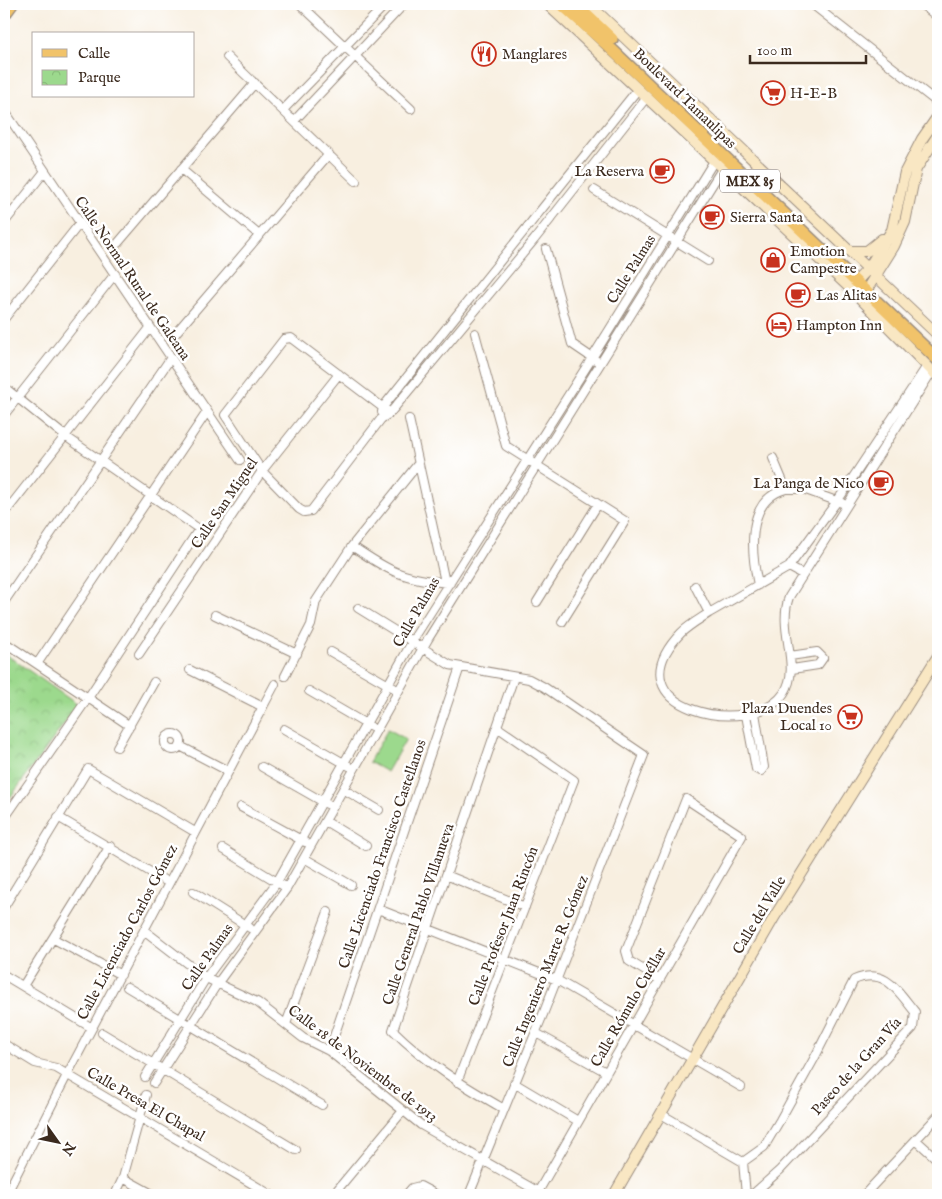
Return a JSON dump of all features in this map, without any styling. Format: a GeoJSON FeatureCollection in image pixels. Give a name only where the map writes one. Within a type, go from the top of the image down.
{"type":"FeatureCollection","features":[{"type":"Feature","properties":{"kind":"main road"},"geometry":{"type":"LineString","coordinates":[[4,15],[12,4]]}},
{"type":"Feature","properties":{"kind":"main road","name":"Boulevard Tamaulipas"},"geometry":{"type":"LineString","coordinates":[[561,4],[615,41],[693,110],[868,288],[938,351]]}},
{"type":"Feature","properties":{"kind":"main road","name":"Boulevard Tamaulipas"},"geometry":{"type":"LineString","coordinates":[[575,4],[596,29]]}},
{"type":"Feature","properties":{"kind":"main road","name":"Boulevard Tamaulipas"},"geometry":{"type":"LineString","coordinates":[[615,41],[768,205],[859,279]]}},
{"type":"Feature","properties":{"kind":"main road","name":"Boulevard Tamaulipas"},"geometry":{"type":"LineString","coordinates":[[868,288],[898,329],[938,360]]}},
{"type":"Feature","properties":{"kind":"street"},"geometry":{"type":"LineString","coordinates":[[300,4],[411,109]]}},
{"type":"Feature","properties":{"kind":"street"},"geometry":{"type":"LineString","coordinates":[[283,110],[386,4]]}},
{"type":"Feature","properties":{"kind":"street"},"geometry":{"type":"LineString","coordinates":[[294,121],[404,4]]}},
{"type":"Feature","properties":{"kind":"street"},"geometry":{"type":"LineString","coordinates":[[548,4],[615,41]]}},
{"type":"Feature","properties":{"kind":"street"},"geometry":{"type":"LineString","coordinates":[[588,4],[596,29],[596,50],[718,165],[768,205]]}},
{"type":"Feature","properties":{"kind":"street"},"geometry":{"type":"LineString","coordinates":[[812,4],[938,103]]}},
{"type":"Feature","properties":{"kind":"street"},"geometry":{"type":"LineString","coordinates":[[921,4],[938,17]]}},
{"type":"Feature","properties":{"kind":"street"},"geometry":{"type":"LineString","coordinates":[[596,50],[615,41]]}},
{"type":"Feature","properties":{"kind":"street"},"geometry":{"type":"LineString","coordinates":[[228,57],[356,181]]}},
{"type":"Feature","properties":{"kind":"street"},"geometry":{"type":"LineString","coordinates":[[118,243],[255,84]]}},
{"type":"Feature","properties":{"kind":"street"},"geometry":{"type":"LineString","coordinates":[[381,419],[382,407],[638,89]]}},
{"type":"Feature","properties":{"kind":"street"},"geometry":{"type":"LineString","coordinates":[[390,413],[295,339],[284,339],[225,415],[262,471],[299,509],[304,512],[311,511],[381,419],[390,413],[534,240],[646,98]]}},
{"type":"Feature","properties":{"kind":"street"},"geometry":{"type":"LineString","coordinates":[[693,110],[850,251],[859,279],[868,288],[938,335]]}},
{"type":"Feature","properties":{"kind":"street","name":"Calle Normal Rural de Galeana"},"geometry":{"type":"LineString","coordinates":[[5,115],[240,460]]}},
{"type":"Feature","properties":{"kind":"street"},"geometry":{"type":"LineString","coordinates":[[859,279],[892,230],[905,172],[918,146],[938,116]]}},
{"type":"Feature","properties":{"kind":"street"},"geometry":{"type":"LineString","coordinates":[[868,288],[905,222],[916,169],[938,135]]}},
{"type":"Feature","properties":{"kind":"street"},"geometry":{"type":"LineString","coordinates":[[174,335],[329,154]]}},
{"type":"Feature","properties":{"kind":"street"},"geometry":{"type":"LineString","coordinates":[[586,155],[596,162]]}},
{"type":"Feature","properties":{"kind":"street","name":"Calle Palmas"},"geometry":{"type":"LineString","coordinates":[[144,1077],[206,978],[277,882],[302,841],[447,582],[528,460],[668,236],[718,165]]}},
{"type":"Feature","properties":{"kind":"street","name":"Calle Palmas"},"geometry":{"type":"LineString","coordinates":[[154,1083],[217,984],[287,888],[400,691],[422,649],[676,241],[718,165]]}},
{"type":"Feature","properties":{"kind":"street"},"geometry":{"type":"LineString","coordinates":[[181,169],[259,235]]}},
{"type":"Feature","properties":{"kind":"street"},"geometry":{"type":"LineString","coordinates":[[4,223],[44,171]]}},
{"type":"Feature","properties":{"kind":"street"},"geometry":{"type":"LineString","coordinates":[[594,190],[708,261]]}},
{"type":"Feature","properties":{"kind":"street"},"geometry":{"type":"LineString","coordinates":[[4,319],[80,223]]}},
{"type":"Feature","properties":{"kind":"street"},"geometry":{"type":"LineString","coordinates":[[850,251],[867,250],[875,247],[892,230]]}},
{"type":"Feature","properties":{"kind":"street"},"geometry":{"type":"LineString","coordinates":[[524,232],[534,240]]}},
{"type":"Feature","properties":{"kind":"street"},"geometry":{"type":"LineString","coordinates":[[546,249],[572,344],[600,364]]}},
{"type":"Feature","properties":{"kind":"street"},"geometry":{"type":"LineString","coordinates":[[4,415],[114,274]]}},
{"type":"Feature","properties":{"kind":"street"},"geometry":{"type":"LineString","coordinates":[[462,308],[470,317]]}},
{"type":"Feature","properties":{"kind":"street"},"geometry":{"type":"LineString","coordinates":[[4,514],[150,328]]}},
{"type":"Feature","properties":{"kind":"street"},"geometry":{"type":"LineString","coordinates":[[898,329],[932,371]]}},
{"type":"Feature","properties":{"kind":"street"},"geometry":{"type":"LineString","coordinates":[[475,333],[506,446],[625,521],[562,622]]}},
{"type":"Feature","properties":{"kind":"street"},"geometry":{"type":"LineString","coordinates":[[4,602],[170,359]]}},
{"type":"Feature","properties":{"kind":"street"},"geometry":{"type":"LineString","coordinates":[[932,371],[802,574],[784,609],[784,624],[792,669],[785,692],[776,703],[746,715],[710,714],[678,704],[668,694],[661,680],[662,664],[669,648],[682,632],[709,613],[789,567],[932,371]]}},
{"type":"Feature","properties":{"kind":"street","name":"Calle San Miguel"},"geometry":{"type":"LineString","coordinates":[[139,654],[262,471],[340,374]]}},
{"type":"Feature","properties":{"kind":"street"},"geometry":{"type":"LineString","coordinates":[[4,388],[65,436],[199,529],[88,698],[4,818]]}},
{"type":"Feature","properties":{"kind":"street"},"geometry":{"type":"LineString","coordinates":[[37,664],[207,412]]}},
{"type":"Feature","properties":{"kind":"street"},"geometry":{"type":"LineString","coordinates":[[409,418],[418,464],[447,582]]}},
{"type":"Feature","properties":{"kind":"street"},"geometry":{"type":"LineString","coordinates":[[773,458],[786,489]]}},
{"type":"Feature","properties":{"kind":"street"},"geometry":{"type":"LineString","coordinates":[[285,676],[312,624],[316,601],[352,546],[418,464]]}},
{"type":"Feature","properties":{"kind":"street"},"geometry":{"type":"LineString","coordinates":[[758,585],[752,551],[761,506],[770,496],[786,489],[803,490],[838,500],[846,506]]}},
{"type":"Feature","properties":{"kind":"street"},"geometry":{"type":"LineString","coordinates":[[536,602],[598,504]]}},
{"type":"Feature","properties":{"kind":"street"},"geometry":{"type":"LineString","coordinates":[[352,546],[385,569],[402,576],[461,584]]}},
{"type":"Feature","properties":{"kind":"street"},"geometry":{"type":"LineString","coordinates":[[789,567],[802,574]]}},
{"type":"Feature","properties":{"kind":"street"},"geometry":{"type":"LineString","coordinates":[[695,586],[709,613]]}},
{"type":"Feature","properties":{"kind":"street"},"geometry":{"type":"LineString","coordinates":[[358,608],[422,649],[450,664],[514,678]]}},
{"type":"Feature","properties":{"kind":"street"},"geometry":{"type":"LineString","coordinates":[[215,614],[297,654]]}},
{"type":"Feature","properties":{"kind":"street"},"geometry":{"type":"LineString","coordinates":[[4,642],[130,726]]}},
{"type":"Feature","properties":{"kind":"street"},"geometry":{"type":"LineString","coordinates":[[331,652],[400,691]]}},
{"type":"Feature","properties":{"kind":"street"},"geometry":{"type":"LineString","coordinates":[[790,656],[817,652],[823,658],[818,665],[792,669]]}},
{"type":"Feature","properties":{"kind":"street","name":"Calle del Valle"},"geometry":{"type":"LineString","coordinates":[[614,1195],[775,916],[938,656]]}},
{"type":"Feature","properties":{"kind":"street","name":"Calle Licenciado Francisco Castellanos"},"geometry":{"type":"LineString","coordinates":[[329,1051],[460,667]]}},
{"type":"Feature","properties":{"kind":"street"},"geometry":{"type":"LineString","coordinates":[[190,670],[263,707]]}},
{"type":"Feature","properties":{"kind":"street","name":"Calle General Pablo Villanueva"},"geometry":{"type":"LineString","coordinates":[[504,1109],[457,1082],[413,1051],[392,1030],[514,678]]}},
{"type":"Feature","properties":{"kind":"street","name":"Calle Ingeniero Marte R. Gómez"},"geometry":{"type":"LineString","coordinates":[[468,1195],[557,980],[644,755],[544,687],[528,679],[514,678]]}},
{"type":"Feature","properties":{"kind":"street"},"geometry":{"type":"LineString","coordinates":[[117,747],[154,682]]}},
{"type":"Feature","properties":{"kind":"street","name":"Calle Licenciado Carlos Gómez"},"geometry":{"type":"LineString","coordinates":[[6,1195],[67,1075],[275,684]]}},
{"type":"Feature","properties":{"kind":"street"},"geometry":{"type":"LineString","coordinates":[[309,691],[377,730]]}},
{"type":"Feature","properties":{"kind":"street"},"geometry":{"type":"LineString","coordinates":[[746,715],[756,769],[761,771],[764,767],[754,713]]}},
{"type":"Feature","properties":{"kind":"street","name":"Calle Profesor Juan Rincón"},"geometry":{"type":"LineString","coordinates":[[457,1082],[574,780],[497,727]]}},
{"type":"Feature","properties":{"kind":"street"},"geometry":{"type":"LineString","coordinates":[[284,729],[355,770]]}},
{"type":"Feature","properties":{"kind":"street"},"geometry":{"type":"LineString","coordinates":[[751,741],[759,739]]}},
{"type":"Feature","properties":{"kind":"street"},"geometry":{"type":"LineString","coordinates":[[180,746],[228,771]]}},
{"type":"Feature","properties":{"kind":"street"},"geometry":{"type":"LineString","coordinates":[[262,767],[333,808]]}},
{"type":"Feature","properties":{"kind":"street"},"geometry":{"type":"LineString","coordinates":[[4,907],[88,769],[195,832]]}},
{"type":"Feature","properties":{"kind":"street"},"geometry":{"type":"LineString","coordinates":[[344,789],[379,810]]}},
{"type":"Feature","properties":{"kind":"street","name":"Calle Rómulo Cuéllar"},"geometry":{"type":"LineString","coordinates":[[541,1194],[578,1121],[660,980],[742,836],[686,799],[626,951],[629,961],[660,980]]}},
{"type":"Feature","properties":{"kind":"street"},"geometry":{"type":"LineString","coordinates":[[241,807],[311,846]]}},
{"type":"Feature","properties":{"kind":"street"},"geometry":{"type":"LineString","coordinates":[[58,817],[169,882]]}},
{"type":"Feature","properties":{"kind":"street"},"geometry":{"type":"LineString","coordinates":[[325,821],[366,846]]}},
{"type":"Feature","properties":{"kind":"street"},"geometry":{"type":"LineString","coordinates":[[23,986],[54,939],[110,846]]}},
{"type":"Feature","properties":{"kind":"street"},"geometry":{"type":"LineString","coordinates":[[223,848],[287,888]]}},
{"type":"Feature","properties":{"kind":"street"},"geometry":{"type":"LineString","coordinates":[[304,858],[351,885]]}},
{"type":"Feature","properties":{"kind":"street"},"geometry":{"type":"LineString","coordinates":[[446,875],[525,907]]}},
{"type":"Feature","properties":{"kind":"street"},"geometry":{"type":"LineString","coordinates":[[192,892],[255,932]]}},
{"type":"Feature","properties":{"kind":"street"},"geometry":{"type":"LineString","coordinates":[[378,908],[557,980],[741,1088]]}},
{"type":"Feature","properties":{"kind":"street"},"geometry":{"type":"LineString","coordinates":[[286,1024],[328,912]]}},
{"type":"Feature","properties":{"kind":"street","name":"Calle 18 de Noviembre de 1913"},"geometry":{"type":"LineString","coordinates":[[144,931],[206,978],[257,1002],[303,1038],[329,1051],[402,1112],[541,1194]]}},
{"type":"Feature","properties":{"kind":"street"},"geometry":{"type":"LineString","coordinates":[[54,939],[121,975]]}},
{"type":"Feature","properties":{"kind":"street"},"geometry":{"type":"LineString","coordinates":[[4,975],[92,1028]]}},
{"type":"Feature","properties":{"kind":"street","name":"Paseo de la Gran Vía"},"geometry":{"type":"LineString","coordinates":[[743,1162],[764,1147],[815,1057],[854,980],[865,975],[883,977],[915,1012],[913,1028],[780,1170],[752,1195]]}},
{"type":"Feature","properties":{"kind":"street"},"geometry":{"type":"LineString","coordinates":[[128,987],[322,1105]]}},
{"type":"Feature","properties":{"kind":"street"},"geometry":{"type":"LineString","coordinates":[[536,1032],[606,1072]]}},
{"type":"Feature","properties":{"kind":"street"},"geometry":{"type":"LineString","coordinates":[[102,1034],[296,1150]]}},
{"type":"Feature","properties":{"kind":"street","name":"Calle Presa El Chapal"},"geometry":{"type":"LineString","coordinates":[[4,1044],[35,1063],[56,1068],[271,1195]]}},
{"type":"Feature","properties":{"kind":"street"},"geometry":{"type":"LineString","coordinates":[[514,1084],[578,1121]]}},
{"type":"Feature","properties":{"kind":"street"},"geometry":{"type":"LineString","coordinates":[[115,1195],[123,1178],[146,1095]]}},
{"type":"Feature","properties":{"kind":"street"},"geometry":{"type":"LineString","coordinates":[[333,1195],[402,1112]]}},
{"type":"Feature","properties":{"kind":"street"},"geometry":{"type":"LineString","coordinates":[[661,1114],[743,1162],[746,1195]]}},
{"type":"Feature","properties":{"kind":"street"},"geometry":{"type":"LineString","coordinates":[[864,1195],[938,1116]]}},
{"type":"Feature","properties":{"kind":"street"},"geometry":{"type":"LineString","coordinates":[[916,1140],[938,1160]]}},
{"type":"Feature","properties":{"kind":"street"},"geometry":{"type":"LineString","coordinates":[[123,1178],[154,1195]]}},
{"type":"Feature","properties":{"kind":"street"},"geometry":{"type":"LineString","coordinates":[[406,1195],[415,1186],[420,1186],[437,1195]]}},
{"type":"Feature","properties":{"kind":"green space"},"geometry":{"type":"Polygon","coordinates":[[[4,653],[78,705],[4,806],[4,653]]]}},
{"type":"Feature","properties":{"kind":"green space"},"geometry":{"type":"Polygon","coordinates":[[[388,729],[406,739],[387,772],[369,762],[388,729]]]}},
{"type":"Feature","properties":{"kind":"place","name":"Manglares"},"geometry":{"type":"Point","coordinates":[484,54]}},
{"type":"Feature","properties":{"kind":"place","name":"H-E-B"},"geometry":{"type":"Point","coordinates":[773,93]}},
{"type":"Feature","properties":{"kind":"place","name":"La Reserva"},"geometry":{"type":"Point","coordinates":[662,171]}},
{"type":"Feature","properties":{"kind":"place","name":"Sierra Santa"},"geometry":{"type":"Point","coordinates":[712,217]}},
{"type":"Feature","properties":{"kind":"place","name":"Emotion Campestre"},"geometry":{"type":"Point","coordinates":[773,260]}},
{"type":"Feature","properties":{"kind":"place","name":"Las Alitas"},"geometry":{"type":"Point","coordinates":[798,295]}},
{"type":"Feature","properties":{"kind":"place","name":"Hampton Inn"},"geometry":{"type":"Point","coordinates":[779,325]}},
{"type":"Feature","properties":{"kind":"place","name":"La Panga de Nico"},"geometry":{"type":"Point","coordinates":[881,483]}},
{"type":"Feature","properties":{"kind":"place","name":"Plaza Duendes Local 10"},"geometry":{"type":"Point","coordinates":[850,717]}}]}
